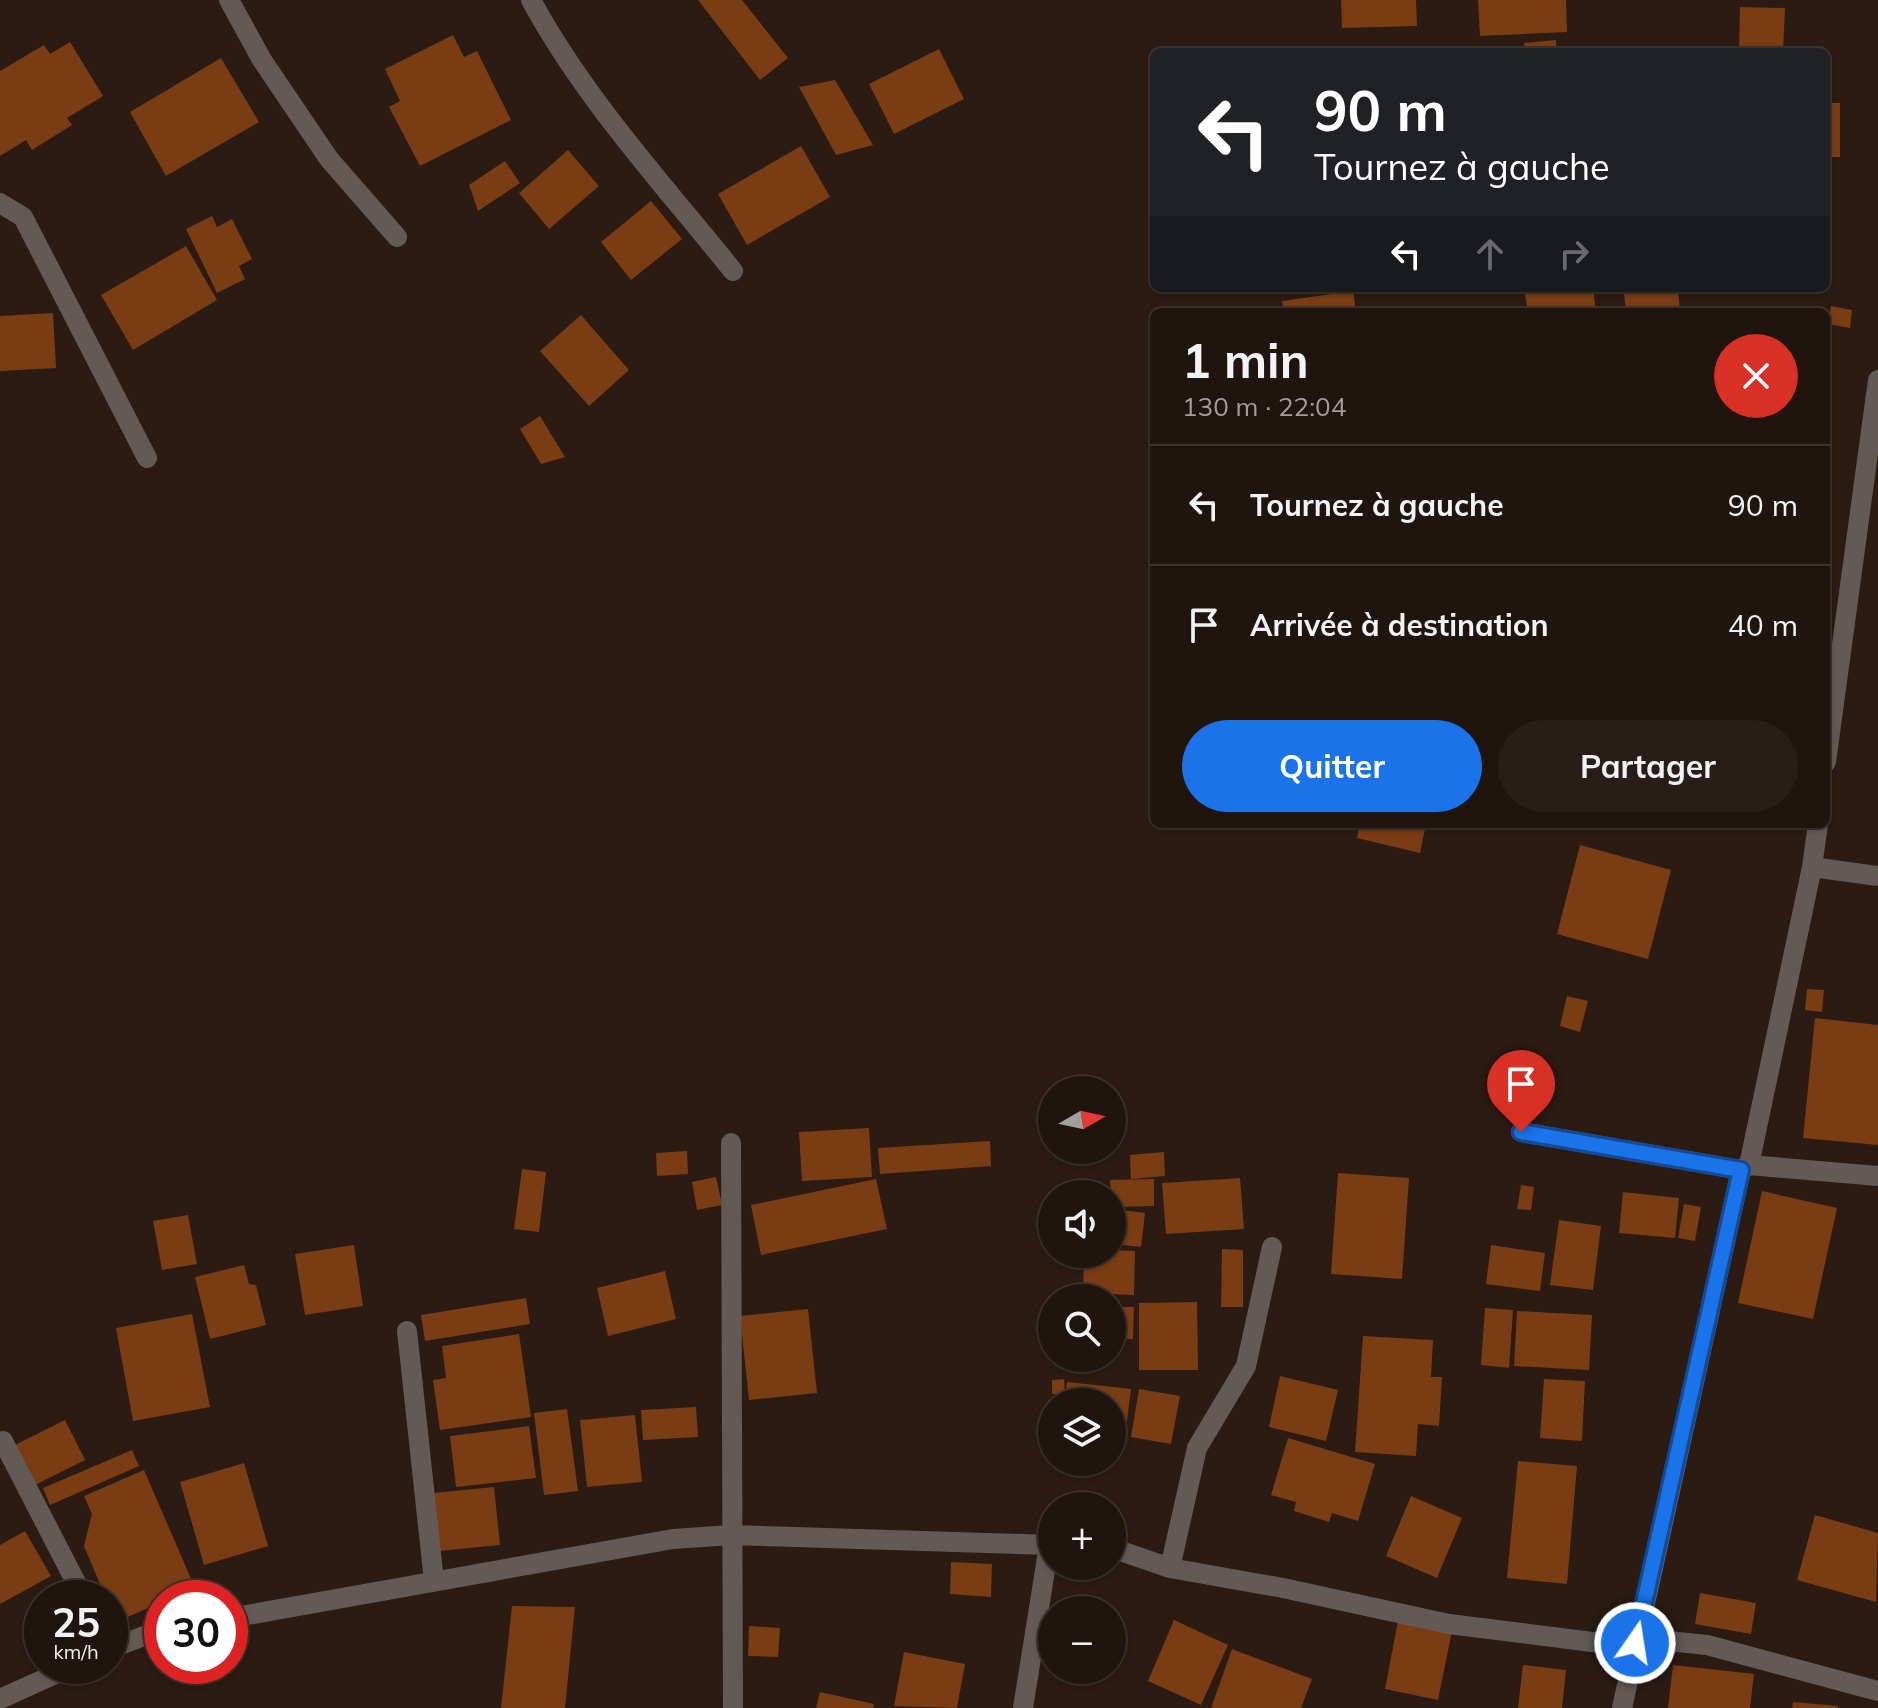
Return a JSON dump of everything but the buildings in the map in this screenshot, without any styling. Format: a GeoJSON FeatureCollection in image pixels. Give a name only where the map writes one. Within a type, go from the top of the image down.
{"type":"FeatureCollection","features":[{"type":"Feature","properties":{"kind":"street"},"geometry":{"type":"LineString","coordinates":[[229,0],[262,60],[329,159],[397,237]]}},
{"type":"Feature","properties":{"kind":"street"},"geometry":{"type":"LineString","coordinates":[[531,0],[548,31],[623,135],[733,271]]}},
{"type":"Feature","properties":{"kind":"street"},"geometry":{"type":"LineString","coordinates":[[0,203],[23,217],[147,458]]}},
{"type":"Feature","properties":{"kind":"street"},"geometry":{"type":"LineString","coordinates":[[0,223],[23,217]]}},
{"type":"Feature","properties":{"kind":"street"},"geometry":{"type":"LineString","coordinates":[[1830,733],[1878,380]]}},
{"type":"Feature","properties":{"kind":"street"},"geometry":{"type":"LineString","coordinates":[[1622,1708],[1812,867],[1817,828]]}},
{"type":"Feature","properties":{"kind":"street"},"geometry":{"type":"LineString","coordinates":[[1812,867],[1878,876]]}},
{"type":"Feature","properties":{"kind":"street"},"geometry":{"type":"LineString","coordinates":[[1521,1132],[1745,1167],[1878,1176]]}},
{"type":"Feature","properties":{"kind":"street"},"geometry":{"type":"LineString","coordinates":[[731,1143],[733,1708]]}},
{"type":"Feature","properties":{"kind":"street"},"geometry":{"type":"LineString","coordinates":[[1170,1568],[1197,1448],[1246,1366],[1272,1247]]}},
{"type":"Feature","properties":{"kind":"street"},"geometry":{"type":"LineString","coordinates":[[407,1331],[434,1581]]}},
{"type":"Feature","properties":{"kind":"street"},"geometry":{"type":"LineString","coordinates":[[0,1442],[3,1441],[75,1580]]}},
{"type":"Feature","properties":{"kind":"street"},"geometry":{"type":"LineString","coordinates":[[248,1615],[673,1539],[731,1535],[1038,1545]]}},
{"type":"Feature","properties":{"kind":"street"},"geometry":{"type":"LineString","coordinates":[[1126,1553],[1170,1568],[1283,1588],[1449,1624],[1600,1643],[1668,1641],[1707,1645],[1878,1691]]}},
{"type":"Feature","properties":{"kind":"street"},"geometry":{"type":"LineString","coordinates":[[1023,1708],[1044,1580]]}},
{"type":"Feature","properties":{"kind":"street"},"geometry":{"type":"LineString","coordinates":[[4,1701],[38,1684]]}},
{"type":"Feature","properties":{"kind":"route"},"geometry":{"type":"LineString","coordinates":[[1521,1132],[1741,1170],[1635,1643]]}}]}
